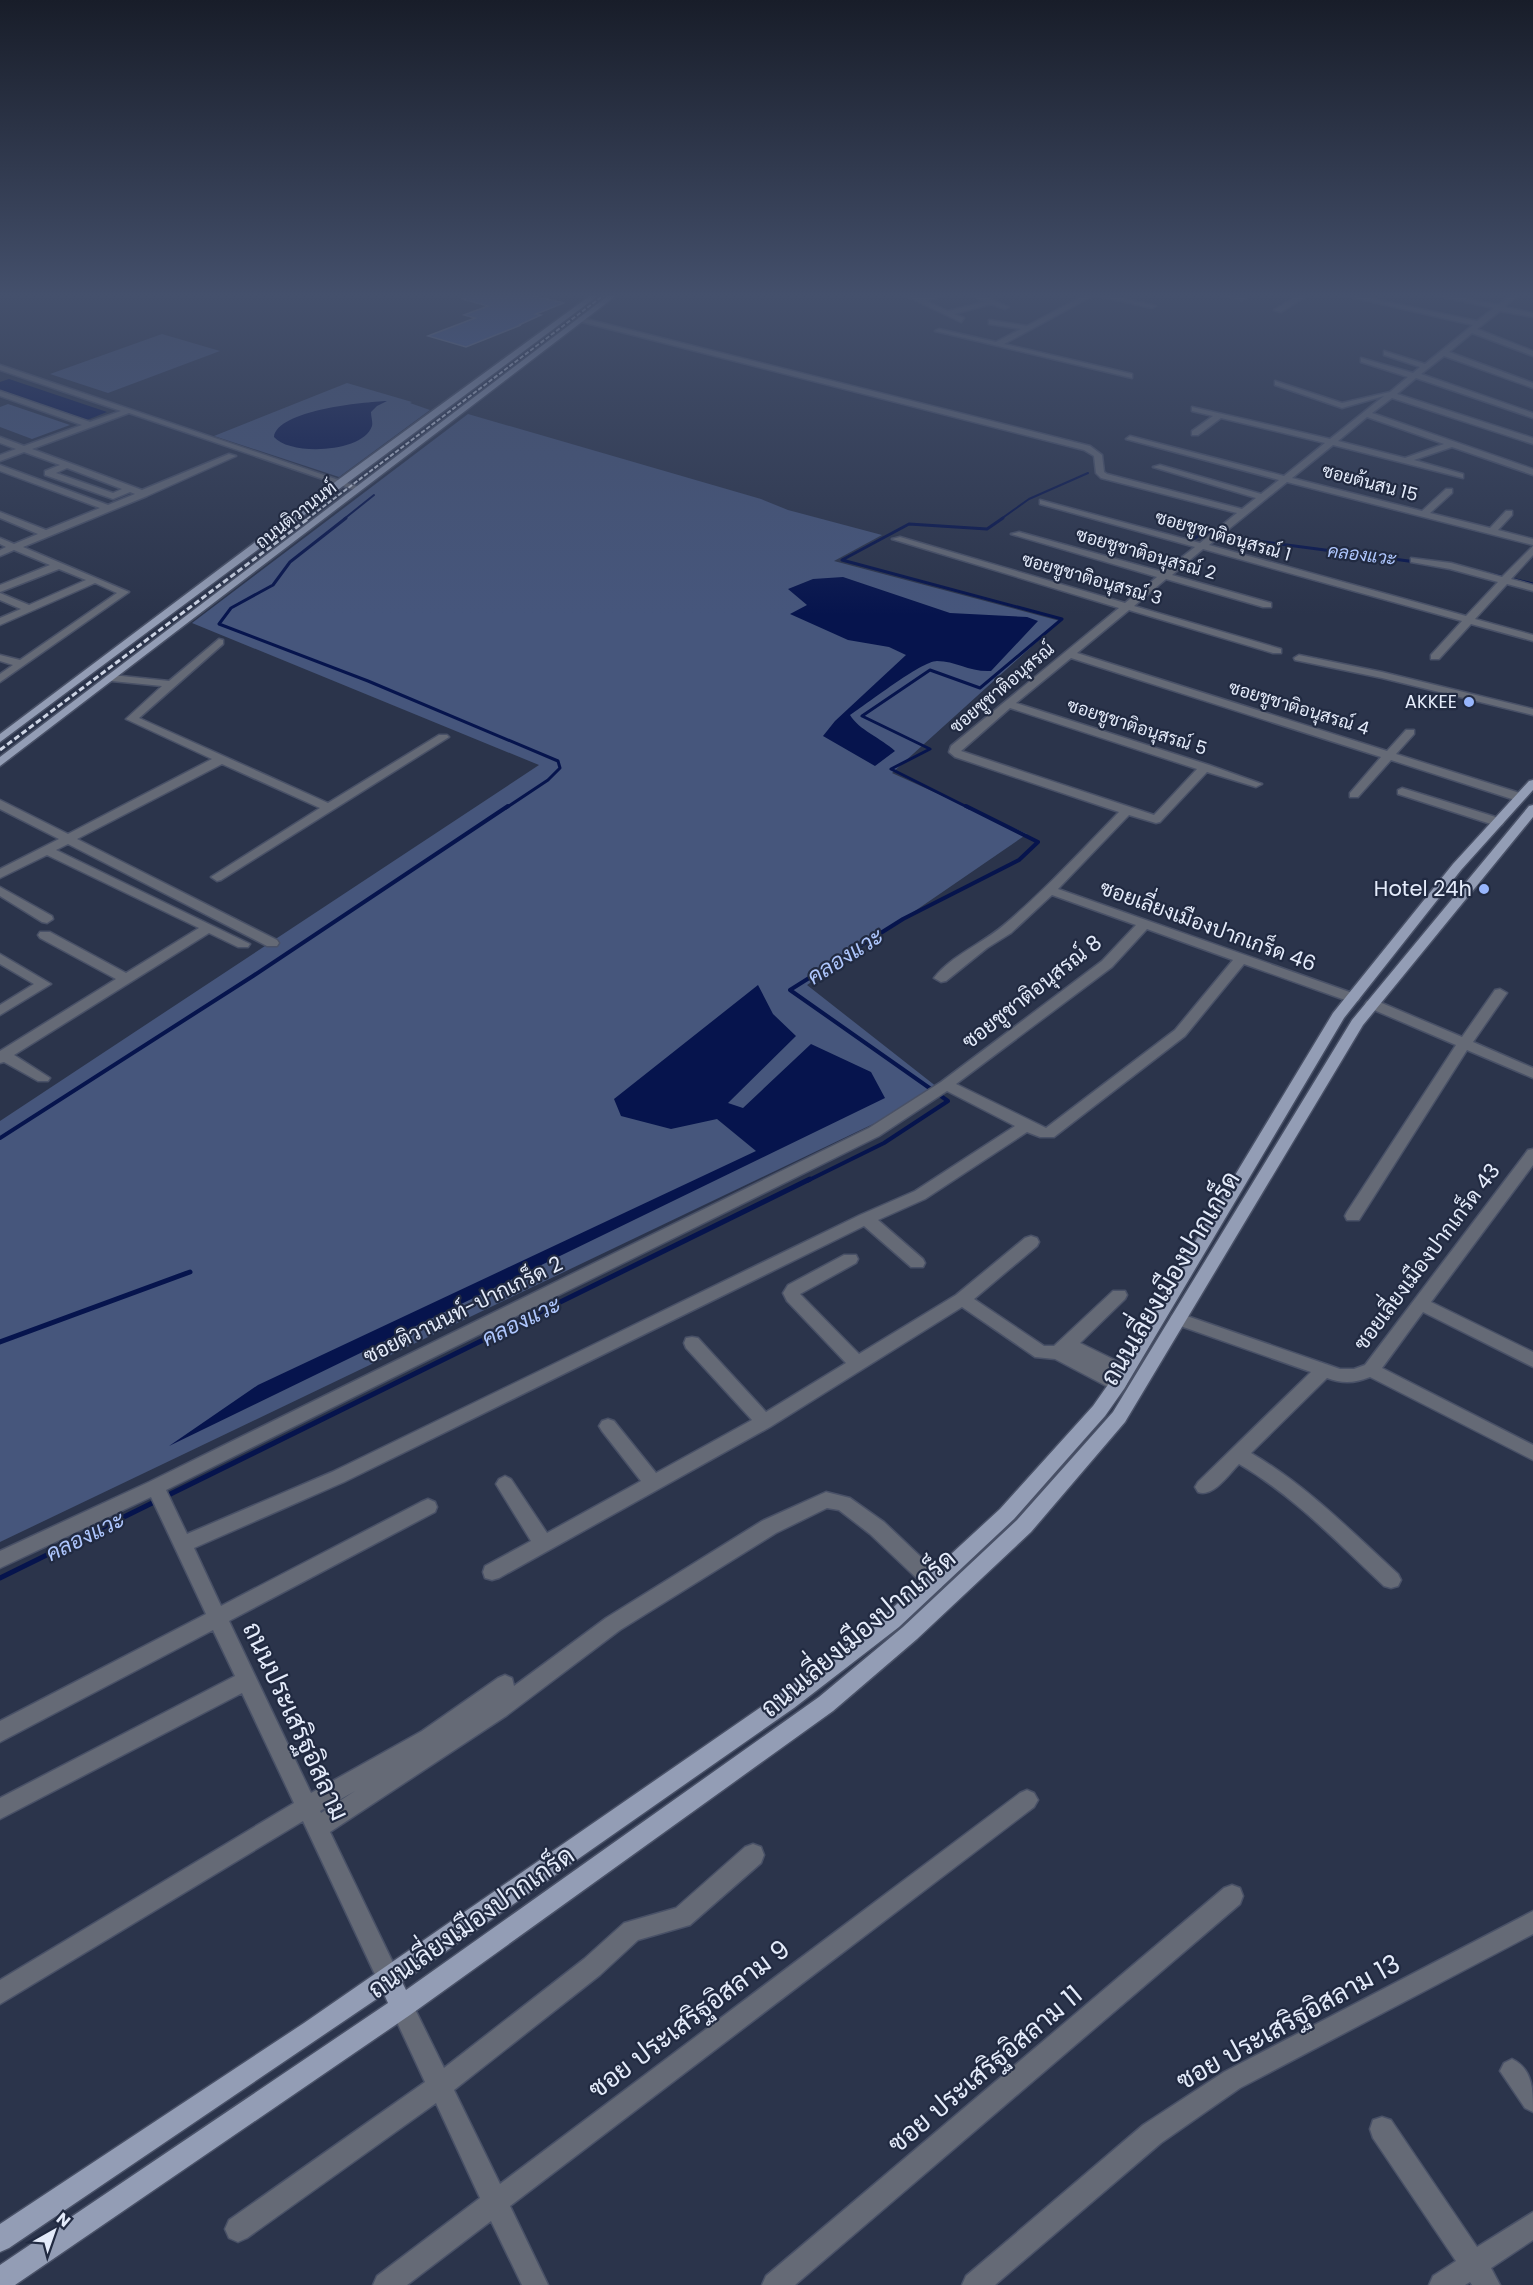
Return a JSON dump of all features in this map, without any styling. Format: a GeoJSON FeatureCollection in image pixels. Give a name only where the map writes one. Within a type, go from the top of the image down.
{"type":"FeatureCollection","features":[{"type":"Feature","properties":{"kind":"main road","name":"ถนนติวานนท์"},"geometry":{"type":"LineString","coordinates":[[0,739],[451,402]]}},
{"type":"Feature","properties":{"kind":"main road","name":"ถนนติวานนท์"},"geometry":{"type":"LineString","coordinates":[[0,762],[472,402]]}},
{"type":"Feature","properties":{"kind":"main road","name":"ถนนเลี่ยงเมืองปากเกร็ด"},"geometry":{"type":"LineString","coordinates":[[0,2240],[312,2031],[787,1701],[892,1621],[1006,1514],[1099,1412],[1338,1016],[1457,867],[1533,783]]}},
{"type":"Feature","properties":{"kind":"main road","name":"ถนนเลี่ยงเมืองปากเกร็ด"},"geometry":{"type":"LineString","coordinates":[[0,2280],[402,2007],[826,1704],[910,1633],[1024,1526],[1119,1417],[1357,1023],[1533,810]]}},
{"type":"Feature","properties":{"kind":"main road"},"geometry":{"type":"LineString","coordinates":[[388,1977],[402,2007]]}},
{"type":"Feature","properties":{"kind":"street"},"geometry":{"type":"LineString","coordinates":[[24,402],[90,425]]}},
{"type":"Feature","properties":{"kind":"street"},"geometry":{"type":"LineString","coordinates":[[105,402],[358,488]]}},
{"type":"Feature","properties":{"kind":"street"},"geometry":{"type":"LineString","coordinates":[[905,402],[1087,448],[1098,455],[1101,474],[1245,512]]}},
{"type":"Feature","properties":{"kind":"street"},"geometry":{"type":"LineString","coordinates":[[1330,402],[1342,406],[1357,402]]}},
{"type":"Feature","properties":{"kind":"street","name":"ซอยชูชาติอนุสรณ์"},"geometry":{"type":"LineString","coordinates":[[1127,811],[955,752],[955,748],[1284,478],[1333,442],[1381,402]]}},
{"type":"Feature","properties":{"kind":"street"},"geometry":{"type":"LineString","coordinates":[[1414,402],[1533,441]]}},
{"type":"Feature","properties":{"kind":"street"},"geometry":{"type":"LineString","coordinates":[[1491,402],[1533,416]]}},
{"type":"Feature","properties":{"kind":"street"},"geometry":{"type":"LineString","coordinates":[[1195,409],[1407,460],[1460,476]]}},
{"type":"Feature","properties":{"kind":"street"},"geometry":{"type":"LineString","coordinates":[[0,458],[130,410]]}},
{"type":"Feature","properties":{"kind":"street"},"geometry":{"type":"LineString","coordinates":[[1366,414],[1533,472]]}},
{"type":"Feature","properties":{"kind":"street"},"geometry":{"type":"LineString","coordinates":[[1195,433],[1220,415]]}},
{"type":"Feature","properties":{"kind":"street"},"geometry":{"type":"LineString","coordinates":[[0,553],[236,458],[177,435],[175,427]]}},
{"type":"Feature","properties":{"kind":"street","name":"ซอยต้นสน 15"},"geometry":{"type":"LineString","coordinates":[[1130,439],[1533,542]]}},
{"type":"Feature","properties":{"kind":"street"},"geometry":{"type":"LineString","coordinates":[[0,440],[144,494]]}},
{"type":"Feature","properties":{"kind":"street"},"geometry":{"type":"LineString","coordinates":[[1407,460],[1452,444]]}},
{"type":"Feature","properties":{"kind":"street"},"geometry":{"type":"LineString","coordinates":[[260,466],[274,459]]}},
{"type":"Feature","properties":{"kind":"street"},"geometry":{"type":"LineString","coordinates":[[68,465],[48,473],[113,496],[130,489]]}},
{"type":"Feature","properties":{"kind":"street"},"geometry":{"type":"LineString","coordinates":[[1157,467],[1226,485],[1261,497]]}},
{"type":"Feature","properties":{"kind":"street"},"geometry":{"type":"LineString","coordinates":[[0,468],[108,508]]}},
{"type":"Feature","properties":{"kind":"street"},"geometry":{"type":"LineString","coordinates":[[320,486],[349,495]]}},
{"type":"Feature","properties":{"kind":"street"},"geometry":{"type":"LineString","coordinates":[[1424,514],[1449,491]]}},
{"type":"Feature","properties":{"kind":"street","name":"ซอยชูชาติอนุสรณ์ 1"},"geometry":{"type":"LineString","coordinates":[[1043,502],[1533,638]]}},
{"type":"Feature","properties":{"kind":"street"},"geometry":{"type":"LineString","coordinates":[[1492,531],[1509,513]]}},
{"type":"Feature","properties":{"kind":"street"},"geometry":{"type":"LineString","coordinates":[[0,515],[47,534]]}},
{"type":"Feature","properties":{"kind":"street","name":"ซอยชูชาติอนุสรณ์ 2"},"geometry":{"type":"LineString","coordinates":[[1016,534],[1266,605]]}},
{"type":"Feature","properties":{"kind":"street","name":"ซอยชูชาติอนุสรณ์ 3"},"geometry":{"type":"LineString","coordinates":[[897,539],[1277,651]]}},
{"type":"Feature","properties":{"kind":"street"},"geometry":{"type":"LineString","coordinates":[[0,541],[124,592],[0,679]]}},
{"type":"Feature","properties":{"kind":"street"},"geometry":{"type":"LineString","coordinates":[[1435,657],[1533,549]]}},
{"type":"Feature","properties":{"kind":"street"},"geometry":{"type":"LineString","coordinates":[[1414,560],[1506,577],[1533,588]]}},
{"type":"Feature","properties":{"kind":"street"},"geometry":{"type":"LineString","coordinates":[[0,590],[59,565]]}},
{"type":"Feature","properties":{"kind":"street"},"geometry":{"type":"LineString","coordinates":[[0,622],[94,580]]}},
{"type":"Feature","properties":{"kind":"street"},"geometry":{"type":"LineString","coordinates":[[0,596],[29,609]]}},
{"type":"Feature","properties":{"kind":"street"},"geometry":{"type":"LineString","coordinates":[[219,642],[132,718],[329,808]]}},
{"type":"Feature","properties":{"kind":"street","name":"ซอยชูชาติอนุสรณ์ 4"},"geometry":{"type":"LineString","coordinates":[[1068,654],[1519,797]]}},
{"type":"Feature","properties":{"kind":"street"},"geometry":{"type":"LineString","coordinates":[[1299,657],[1533,712]]}},
{"type":"Feature","properties":{"kind":"street"},"geometry":{"type":"LineString","coordinates":[[1,659],[21,664]]}},
{"type":"Feature","properties":{"kind":"street"},"geometry":{"type":"LineString","coordinates":[[112,678],[171,684]]}},
{"type":"Feature","properties":{"kind":"street","name":"ซอยชูชาติอนุสรณ์ 5"},"geometry":{"type":"LineString","coordinates":[[1007,704],[1256,784]]}},
{"type":"Feature","properties":{"kind":"street"},"geometry":{"type":"LineString","coordinates":[[1354,795],[1410,732]]}},
{"type":"Feature","properties":{"kind":"street"},"geometry":{"type":"LineString","coordinates":[[217,877],[443,736]]}},
{"type":"Feature","properties":{"kind":"street"},"geometry":{"type":"LineString","coordinates":[[0,874],[220,760]]}},
{"type":"Feature","properties":{"kind":"street"},"geometry":{"type":"LineString","coordinates":[[941,978],[982,945],[1006,930],[1050,890],[1127,811],[1156,819],[1205,767]]}},
{"type":"Feature","properties":{"kind":"street"},"geometry":{"type":"LineString","coordinates":[[1402,792],[1498,822]]}},
{"type":"Feature","properties":{"kind":"street"},"geometry":{"type":"LineString","coordinates":[[0,804],[272,943]]}},
{"type":"Feature","properties":{"kind":"street"},"geometry":{"type":"LineString","coordinates":[[47,850],[243,944]]}},
{"type":"Feature","properties":{"kind":"street","name":"ซอยเลี่ยงเมืองปากเกร็ด 46"},"geometry":{"type":"LineString","coordinates":[[1050,890],[1353,998]]}},
{"type":"Feature","properties":{"kind":"street"},"geometry":{"type":"LineString","coordinates":[[0,891],[47,919]]}},
{"type":"Feature","properties":{"kind":"street","name":"ซอยชูชาติอนุสรณ์ 8"},"geometry":{"type":"LineString","coordinates":[[939,1089],[1107,964],[1145,923]]}},
{"type":"Feature","properties":{"kind":"street"},"geometry":{"type":"LineString","coordinates":[[2,1057],[208,928]]}},
{"type":"Feature","properties":{"kind":"street"},"geometry":{"type":"LineString","coordinates":[[45,935],[126,979]]}},
{"type":"Feature","properties":{"kind":"street"},"geometry":{"type":"LineString","coordinates":[[0,958],[44,984],[0,1011]]}},
{"type":"Feature","properties":{"kind":"street"},"geometry":{"type":"LineString","coordinates":[[939,1089],[1040,1132],[1053,1131],[1180,1033],[1242,958]]}},
{"type":"Feature","properties":{"kind":"street"},"geometry":{"type":"LineString","coordinates":[[1353,1216],[1464,1044],[1500,993]]}},
{"type":"Feature","properties":{"kind":"street"},"geometry":{"type":"LineString","coordinates":[[1372,1005],[1533,1073]]}},
{"type":"Feature","properties":{"kind":"street"},"geometry":{"type":"LineString","coordinates":[[2,1057],[43,1078]]}},
{"type":"Feature","properties":{"kind":"street","name":"ซอยติวานนท์-ปากเกร็ด 2"},"geometry":{"type":"LineString","coordinates":[[0,1560],[158,1495],[874,1132],[939,1089]]}},
{"type":"Feature","properties":{"kind":"street"},"geometry":{"type":"LineString","coordinates":[[182,1545],[338,1477],[866,1219],[920,1195],[1026,1125]]}},
{"type":"Feature","properties":{"kind":"street","name":"ซอยเลี่ยงเมืองปากเกร็ด 43"},"geometry":{"type":"LineString","coordinates":[[1178,1319],[1350,1377],[1371,1370],[1533,1154]]}},
{"type":"Feature","properties":{"kind":"street"},"geometry":{"type":"LineString","coordinates":[[866,1219],[917,1263]]}},
{"type":"Feature","properties":{"kind":"street"},"geometry":{"type":"LineString","coordinates":[[492,1572],[764,1422],[962,1299],[1031,1242]]}},
{"type":"Feature","properties":{"kind":"street"},"geometry":{"type":"LineString","coordinates":[[850,1259],[794,1289],[791,1293],[858,1364]]}},
{"type":"Feature","properties":{"kind":"street"},"geometry":{"type":"LineString","coordinates":[[1063,1349],[1119,1295]]}},
{"type":"Feature","properties":{"kind":"street"},"geometry":{"type":"LineString","coordinates":[[962,1299],[1041,1352],[1063,1349],[1121,1378]]}},
{"type":"Feature","properties":{"kind":"street"},"geometry":{"type":"LineString","coordinates":[[1421,1304],[1533,1360]]}},
{"type":"Feature","properties":{"kind":"street"},"geometry":{"type":"LineString","coordinates":[[692,1343],[764,1422]]}},
{"type":"Feature","properties":{"kind":"street"},"geometry":{"type":"LineString","coordinates":[[1204,1487],[1324,1370]]}},
{"type":"Feature","properties":{"kind":"street"},"geometry":{"type":"LineString","coordinates":[[1371,1370],[1533,1453]]}},
{"type":"Feature","properties":{"kind":"street"},"geometry":{"type":"LineString","coordinates":[[608,1426],[653,1483]]}},
{"type":"Feature","properties":{"kind":"street"},"geometry":{"type":"LineString","coordinates":[[1238,1454],[1274,1474],[1295,1491],[1390,1580]]}},
{"type":"Feature","properties":{"kind":"street"},"geometry":{"type":"LineString","coordinates":[[505,1484],[543,1543]]}},
{"type":"Feature","properties":{"kind":"street","name":"ถนนประเสริฐอิสลาม"},"geometry":{"type":"LineString","coordinates":[[158,1495],[388,1977]]}},
{"type":"Feature","properties":{"kind":"street"},"geometry":{"type":"LineString","coordinates":[[317,1828],[499,1709],[613,1624],[769,1527],[826,1500],[844,1503],[877,1528],[934,1582]]}},
{"type":"Feature","properties":{"kind":"street"},"geometry":{"type":"LineString","coordinates":[[0,1732],[428,1507]]}},
{"type":"Feature","properties":{"kind":"street"},"geometry":{"type":"LineString","coordinates":[[0,1809],[247,1680]]}},
{"type":"Feature","properties":{"kind":"street"},"geometry":{"type":"LineString","coordinates":[[0,1993],[307,1807],[429,1738],[505,1684]]}},
{"type":"Feature","properties":{"kind":"street","name":"ซอย ประเสริฐอิสลาม 9"},"geometry":{"type":"LineString","coordinates":[[386,2285],[1027,1800]]}},
{"type":"Feature","properties":{"kind":"street"},"geometry":{"type":"LineString","coordinates":[[238,2229],[440,2086],[592,1967],[632,1931],[682,1917],[753,1855]]}},
{"type":"Feature","properties":{"kind":"street","name":"ซอย ประเสริฐอิสลาม 11"},"geometry":{"type":"LineString","coordinates":[[776,2285],[1232,1896]]}},
{"type":"Feature","properties":{"kind":"street","name":"ซอย ประเสริฐอิสลาม 13"},"geometry":{"type":"LineString","coordinates":[[975,2285],[1152,2134],[1232,2080],[1533,1922]]}},
{"type":"Feature","properties":{"kind":"street"},"geometry":{"type":"LineString","coordinates":[[402,2007],[535,2285]]}},
{"type":"Feature","properties":{"kind":"street"},"geometry":{"type":"LineString","coordinates":[[1512,2071],[1533,2100]]}},
{"type":"Feature","properties":{"kind":"street"},"geometry":{"type":"LineString","coordinates":[[1382,2129],[1487,2285]]}},
{"type":"Feature","properties":{"kind":"street"},"geometry":{"type":"LineString","coordinates":[[1442,2285],[1533,2225]]}},
{"type":"Feature","properties":{"kind":"shaded area"},"geometry":{"type":"Polygon","coordinates":[[[34,402],[76,402],[107,412],[87,420],[34,402]]]}},
{"type":"Feature","properties":{"kind":"shaded area"},"geometry":{"type":"Polygon","coordinates":[[[300,402],[411,402],[430,410],[339,477],[214,436],[300,402]]]}},
{"type":"Feature","properties":{"kind":"shaded area"},"geometry":{"type":"Polygon","coordinates":[[[386,402],[371,412],[372,426],[366,435],[355,442],[326,449],[310,449],[282,443],[274,437],[279,428],[290,420],[305,414],[360,403],[386,402]]]}},
{"type":"Feature","properties":{"kind":"shaded area"},"geometry":{"type":"Polygon","coordinates":[[[8,404],[70,425],[32,439],[0,427],[0,407],[8,404]]]}},
{"type":"Feature","properties":{"kind":"shaded area"},"geometry":{"type":"Polygon","coordinates":[[[468,414],[761,499],[788,510],[882,535],[834,561],[1060,621],[892,773],[1027,834],[807,985],[937,1087],[892,1115],[0,1542],[0,1121],[539,765],[192,623],[468,414]]]}},
{"type":"Feature","properties":{"kind":"shaded area"},"geometry":{"type":"Polygon","coordinates":[[[843,577],[950,613],[1027,617],[1038,621],[991,671],[976,670],[944,661],[929,663],[907,675],[850,715],[859,725],[895,751],[875,766],[823,736],[835,721],[906,655],[889,647],[848,640],[790,614],[807,605],[788,589],[813,579],[843,577]]]}},
{"type":"Feature","properties":{"kind":"shaded area"},"geometry":{"type":"Polygon","coordinates":[[[758,985],[773,1014],[796,1036],[728,1103],[743,1108],[811,1044],[871,1072],[885,1098],[169,1446],[258,1385],[756,1151],[717,1119],[671,1129],[621,1116],[614,1099],[758,985]]]}},
{"type":"Feature","properties":{"kind":"waterway","name":"คลองแวะ"},"geometry":{"type":"LineString","coordinates":[[1001,519],[1029,499],[1088,473]]}},
{"type":"Feature","properties":{"kind":"waterway"},"geometry":{"type":"LineString","coordinates":[[344,519],[374,495]]}},
{"type":"Feature","properties":{"kind":"waterway"},"geometry":{"type":"LineString","coordinates":[[346,518],[290,562],[273,585],[231,608],[219,624],[368,681],[558,761],[560,768],[548,780],[506,808]]}},
{"type":"Feature","properties":{"kind":"waterway","name":"คลองแวะ"},"geometry":{"type":"LineString","coordinates":[[969,808],[891,769],[930,749],[862,716],[930,670],[980,688],[1062,619],[842,560],[909,524],[987,529],[1003,518]]}},
{"type":"Feature","properties":{"kind":"waterway","name":"คลองแวะ"},"geometry":{"type":"LineString","coordinates":[[1192,540],[1205,531],[1235,538],[1416,562]]}},
{"type":"Feature","properties":{"kind":"waterway","name":"คลองแวะ"},"geometry":{"type":"LineString","coordinates":[[1477,571],[1533,584]]}},
{"type":"Feature","properties":{"kind":"waterway"},"geometry":{"type":"LineString","coordinates":[[0,1138],[253,976],[508,806]]}},
{"type":"Feature","properties":{"kind":"waterway","name":"คลองแวะ"},"geometry":{"type":"LineString","coordinates":[[807,1181],[884,1143],[948,1101],[790,990],[903,919],[1019,860],[1038,842],[966,806]]}},
{"type":"Feature","properties":{"kind":"waterway","name":"คลองแวะ"},"geometry":{"type":"LineString","coordinates":[[0,1578],[810,1179]]}},
{"type":"Feature","properties":{"kind":"waterway"},"geometry":{"type":"LineString","coordinates":[[0,1342],[190,1272]]}},
{"type":"Feature","properties":{"kind":"railway"},"geometry":{"type":"LineString","coordinates":[[307,519],[463,402]]}},
{"type":"Feature","properties":{"kind":"railway"},"geometry":{"type":"LineString","coordinates":[[0,750],[309,518]]}},
{"type":"Feature","properties":{"kind":"place","name":"AKKEE"},"geometry":{"type":"Point","coordinates":[1469,702]}},
{"type":"Feature","properties":{"kind":"place","name":"Hotel 24h"},"geometry":{"type":"Point","coordinates":[1484,889]}}]}
